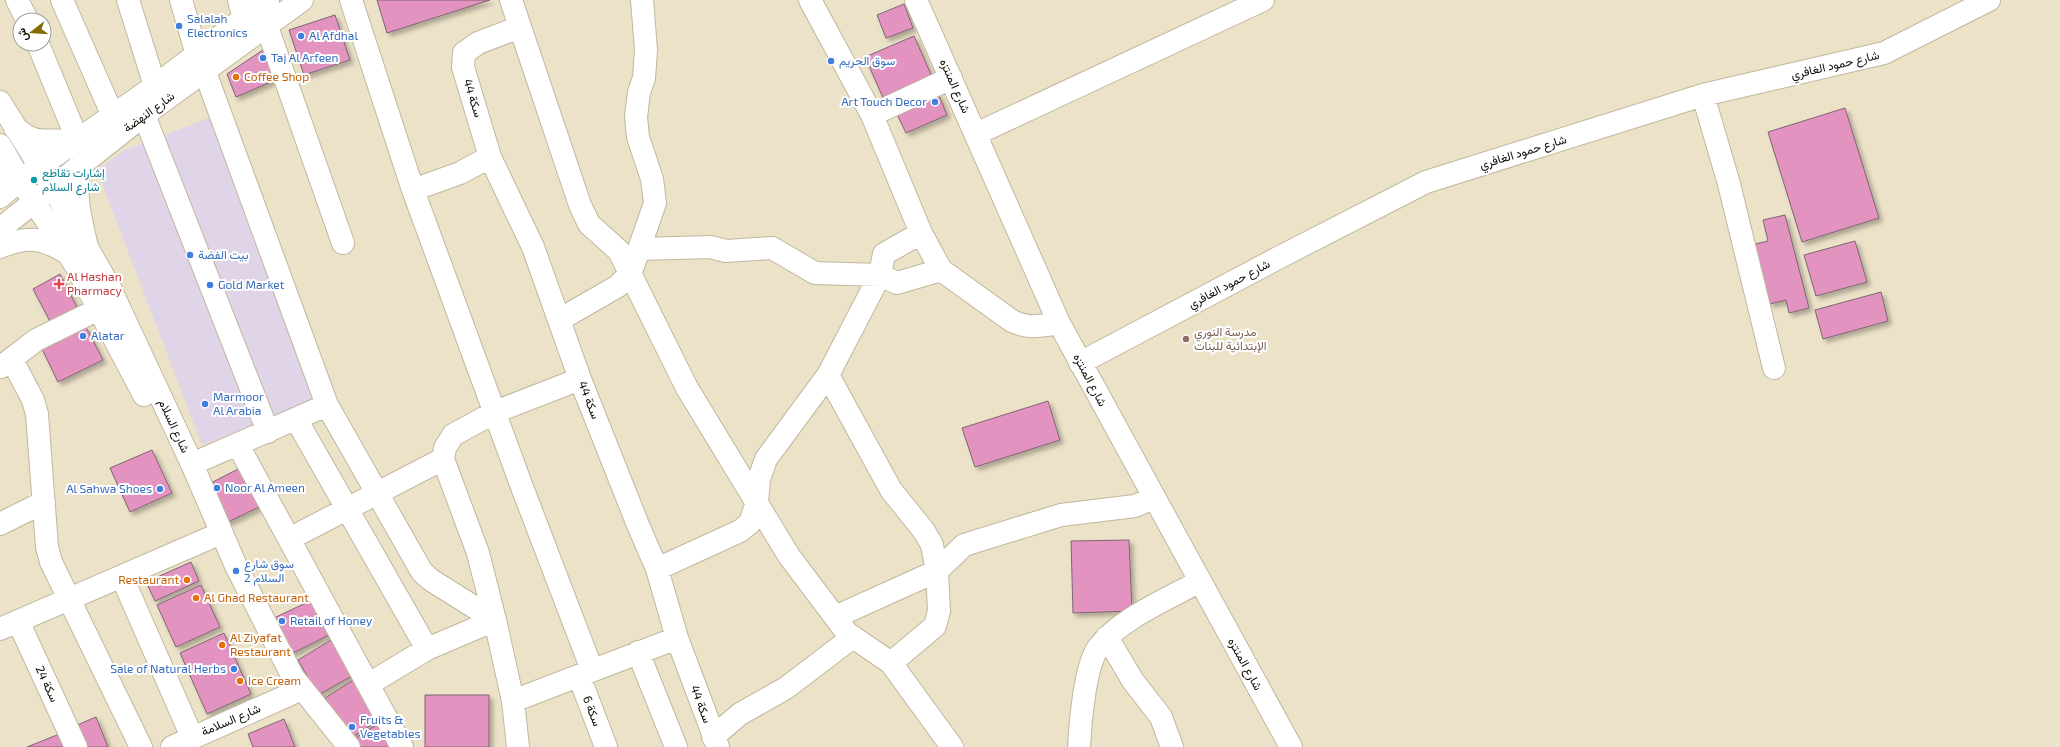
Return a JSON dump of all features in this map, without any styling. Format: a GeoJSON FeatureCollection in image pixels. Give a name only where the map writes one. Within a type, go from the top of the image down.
{"type":"FeatureCollection","features":[{"type":"Feature","properties":{"kind":"street"},"geometry":{"type":"LineString","coordinates":[[17,0],[23,12]]}},
{"type":"Feature","properties":{"kind":"street"},"geometry":{"type":"LineString","coordinates":[[62,0],[112,116]]}},
{"type":"Feature","properties":{"kind":"street"},"geometry":{"type":"LineString","coordinates":[[128,0],[155,86]]}},
{"type":"Feature","properties":{"kind":"street"},"geometry":{"type":"LineString","coordinates":[[181,0],[201,64],[327,405],[422,572],[431,580],[495,620]]}},
{"type":"Feature","properties":{"kind":"street","name":"شارع النهضة"},"geometry":{"type":"LineString","coordinates":[[0,229],[53,188],[80,164],[144,115],[201,64],[241,9],[268,0]]}},
{"type":"Feature","properties":{"kind":"street","name":"شارع النهضة"},"geometry":{"type":"LineString","coordinates":[[0,197],[10,179],[40,167],[155,86],[201,64],[267,27],[302,0]]}},
{"type":"Feature","properties":{"kind":"street","name":"سكة 6"},"geometry":{"type":"LineString","coordinates":[[351,0],[413,190],[495,412],[586,673],[606,747]]}},
{"type":"Feature","properties":{"kind":"street"},"geometry":{"type":"LineString","coordinates":[[511,0],[580,205],[589,224],[619,251],[631,272],[687,388],[789,556],[835,617],[854,637],[891,664],[952,747]]}},
{"type":"Feature","properties":{"kind":"street"},"geometry":{"type":"LineString","coordinates":[[559,320],[618,286],[631,272],[655,203],[652,179],[638,137],[636,117],[639,92],[644,78],[646,50],[642,0]]}},
{"type":"Feature","properties":{"kind":"street"},"geometry":{"type":"LineString","coordinates":[[810,0],[872,115],[920,233],[941,270],[1012,322],[1022,327],[1035,328],[1059,323]]}},
{"type":"Feature","properties":{"kind":"street","name":"شارع المنتزه"},"geometry":{"type":"LineString","coordinates":[[916,0],[1059,323],[1153,498],[1291,747]]}},
{"type":"Feature","properties":{"kind":"street"},"geometry":{"type":"LineString","coordinates":[[976,134],[1263,0]]}},
{"type":"Feature","properties":{"kind":"street","name":"شارع حمود الغافري"},"geometry":{"type":"LineString","coordinates":[[1080,363],[1271,261],[1426,182],[1703,95],[1884,53],[1989,0]]}},
{"type":"Feature","properties":{"kind":"street"},"geometry":{"type":"LineString","coordinates":[[267,27],[343,243]]}},
{"type":"Feature","properties":{"kind":"street","name":"سكة 44"},"geometry":{"type":"LineString","coordinates":[[520,27],[478,43],[464,53],[463,67],[490,157],[533,247],[580,379],[638,526],[657,569],[677,638],[715,742]]}},
{"type":"Feature","properties":{"kind":"street"},"geometry":{"type":"LineString","coordinates":[[15,128],[31,138],[41,141],[61,139],[78,140],[41,52]]}},
{"type":"Feature","properties":{"kind":"street"},"geometry":{"type":"LineString","coordinates":[[872,115],[951,78]]}},
{"type":"Feature","properties":{"kind":"street"},"geometry":{"type":"LineString","coordinates":[[1703,95],[1729,184],[1774,368]]}},
{"type":"Feature","properties":{"kind":"street","name":"شارع السلام"},"geometry":{"type":"LineString","coordinates":[[0,102],[53,188],[78,250],[99,309],[182,467],[212,537],[284,685],[336,747]]}},
{"type":"Feature","properties":{"kind":"street"},"geometry":{"type":"LineString","coordinates":[[144,115],[268,432]]}},
{"type":"Feature","properties":{"kind":"street","name":"شارع السلام"},"geometry":{"type":"LineString","coordinates":[[0,144],[10,179],[34,202],[108,284],[192,464],[236,566],[293,677],[350,747]]}},
{"type":"Feature","properties":{"kind":"street"},"geometry":{"type":"LineString","coordinates":[[413,190],[460,173],[490,157]]}},
{"type":"Feature","properties":{"kind":"street"},"geometry":{"type":"LineString","coordinates":[[0,246],[17,240],[39,240],[78,250],[76,182],[80,164]]}},
{"type":"Feature","properties":{"kind":"street"},"geometry":{"type":"LineString","coordinates":[[0,166],[10,179]]}},
{"type":"Feature","properties":{"kind":"street"},"geometry":{"type":"LineString","coordinates":[[657,569],[740,530],[750,523],[757,502],[759,479],[766,459],[828,375],[880,275],[884,254],[920,233]]}},
{"type":"Feature","properties":{"kind":"street"},"geometry":{"type":"LineString","coordinates":[[640,249],[710,248],[726,251],[772,248],[815,272],[880,275],[897,283],[941,270]]}},
{"type":"Feature","properties":{"kind":"street"},"geometry":{"type":"LineString","coordinates":[[99,309],[36,340],[6,364],[33,400],[37,414],[47,547],[51,562],[141,747]]}},
{"type":"Feature","properties":{"kind":"street"},"geometry":{"type":"LineString","coordinates":[[828,375],[891,490],[927,536],[932,545],[937,570],[939,611],[935,626],[891,664]]}},
{"type":"Feature","properties":{"kind":"street"},"geometry":{"type":"LineString","coordinates":[[518,747],[519,740],[513,701],[478,553],[443,459],[445,448],[453,435],[495,412],[580,379]]}},
{"type":"Feature","properties":{"kind":"street"},"geometry":{"type":"LineString","coordinates":[[192,464],[327,405]]}},
{"type":"Feature","properties":{"kind":"street"},"geometry":{"type":"LineString","coordinates":[[296,419],[427,649]]}},
{"type":"Feature","properties":{"kind":"street"},"geometry":{"type":"LineString","coordinates":[[238,445],[402,747]]}},
{"type":"Feature","properties":{"kind":"street"},"geometry":{"type":"LineString","coordinates":[[289,539],[443,459]]}},
{"type":"Feature","properties":{"kind":"street"},"geometry":{"type":"LineString","coordinates":[[835,617],[937,570],[964,545],[1061,515],[1136,506],[1153,498]]}},
{"type":"Feature","properties":{"kind":"street"},"geometry":{"type":"LineString","coordinates":[[0,524],[44,502]]}},
{"type":"Feature","properties":{"kind":"street"},"geometry":{"type":"LineString","coordinates":[[9,625],[212,537]]}},
{"type":"Feature","properties":{"kind":"street"},"geometry":{"type":"LineString","coordinates":[[122,577],[192,737]]}},
{"type":"Feature","properties":{"kind":"street"},"geometry":{"type":"LineString","coordinates":[[1079,747],[1084,696],[1096,649],[1119,626],[1200,581]]}},
{"type":"Feature","properties":{"kind":"street"},"geometry":{"type":"LineString","coordinates":[[369,684],[427,649],[495,620]]}},
{"type":"Feature","properties":{"kind":"street","name":"سكة 24"},"geometry":{"type":"LineString","coordinates":[[9,625],[76,747]]}},
{"type":"Feature","properties":{"kind":"street"},"geometry":{"type":"LineString","coordinates":[[715,742],[740,714],[786,688],[854,637]]}},
{"type":"Feature","properties":{"kind":"street"},"geometry":{"type":"LineString","coordinates":[[1107,637],[1133,681],[1161,717],[1172,747]]}},
{"type":"Feature","properties":{"kind":"street"},"geometry":{"type":"LineString","coordinates":[[513,701],[677,638]]}},
{"type":"Feature","properties":{"kind":"street"},"geometry":{"type":"LineString","coordinates":[[638,652],[676,747]]}},
{"type":"Feature","properties":{"kind":"street","name":"شارع السلامة"},"geometry":{"type":"LineString","coordinates":[[172,747],[292,694]]}},
{"type":"Feature","properties":{"kind":"shaded area","name":"Gold Market"},"geometry":{"type":"Polygon","coordinates":[[[214,116],[322,400],[202,445],[97,170],[125,150],[214,116]]]}},
{"type":"Feature","properties":{"kind":"building"},"geometry":{"type":"Polygon","coordinates":[[[377,0],[490,0],[387,33],[377,0]]]}},
{"type":"Feature","properties":{"kind":"building"},"geometry":{"type":"Polygon","coordinates":[[[904,4],[913,28],[886,38],[877,15],[904,4]]]}},
{"type":"Feature","properties":{"kind":"building"},"geometry":{"type":"Polygon","coordinates":[[[335,15],[350,60],[304,75],[289,30],[335,15]]]}},
{"type":"Feature","properties":{"kind":"building"},"geometry":{"type":"Polygon","coordinates":[[[914,36],[933,79],[884,100],[865,57],[914,36]]]}},
{"type":"Feature","properties":{"kind":"building"},"geometry":{"type":"Polygon","coordinates":[[[266,48],[278,79],[236,97],[227,74],[266,48]]]}},
{"type":"Feature","properties":{"kind":"building"},"geometry":{"type":"Polygon","coordinates":[[[938,93],[947,115],[906,133],[896,112],[938,93]]]}},
{"type":"Feature","properties":{"kind":"building"},"geometry":{"type":"Polygon","coordinates":[[[1845,108],[1879,218],[1802,242],[1768,132],[1845,108]]]}},
{"type":"Feature","properties":{"kind":"building"},"geometry":{"type":"Polygon","coordinates":[[[1785,215],[1809,308],[1789,313],[1786,300],[1770,304],[1755,244],[1768,241],[1763,220],[1785,215]]]}},
{"type":"Feature","properties":{"kind":"building"},"geometry":{"type":"Polygon","coordinates":[[[1855,241],[1867,282],[1816,296],[1804,255],[1855,241]]]}},
{"type":"Feature","properties":{"kind":"building"},"geometry":{"type":"Polygon","coordinates":[[[60,274],[81,315],[54,329],[33,289],[60,274]]]}},
{"type":"Feature","properties":{"kind":"building"},"geometry":{"type":"Polygon","coordinates":[[[1881,292],[1888,321],[1823,339],[1815,310],[1881,292]]]}},
{"type":"Feature","properties":{"kind":"building"},"geometry":{"type":"Polygon","coordinates":[[[86,327],[103,360],[58,382],[42,349],[86,327]]]}},
{"type":"Feature","properties":{"kind":"building"},"geometry":{"type":"Polygon","coordinates":[[[1048,401],[1060,440],[975,467],[962,428],[1048,401]]]}},
{"type":"Feature","properties":{"kind":"building"},"geometry":{"type":"Polygon","coordinates":[[[152,450],[172,493],[130,512],[110,468],[152,450]]]}},
{"type":"Feature","properties":{"kind":"building"},"geometry":{"type":"Polygon","coordinates":[[[242,467],[261,506],[226,523],[207,485],[242,467]]]}},
{"type":"Feature","properties":{"kind":"building"},"geometry":{"type":"Polygon","coordinates":[[[1129,540],[1132,611],[1073,613],[1071,541],[1129,540]]]}},
{"type":"Feature","properties":{"kind":"building"},"geometry":{"type":"Polygon","coordinates":[[[191,562],[199,581],[155,601],[146,582],[191,562]]]}},
{"type":"Feature","properties":{"kind":"building"},"geometry":{"type":"Polygon","coordinates":[[[201,585],[220,627],[176,647],[157,605],[201,585]]]}},
{"type":"Feature","properties":{"kind":"building"},"geometry":{"type":"Polygon","coordinates":[[[312,600],[329,635],[291,654],[274,618],[312,600]]]}},
{"type":"Feature","properties":{"kind":"building"},"geometry":{"type":"Polygon","coordinates":[[[224,633],[251,694],[207,714],[180,653],[224,633]]]}},
{"type":"Feature","properties":{"kind":"building"},"geometry":{"type":"Polygon","coordinates":[[[331,640],[352,676],[318,695],[298,660],[331,640]]]}},
{"type":"Feature","properties":{"kind":"building"},"geometry":{"type":"Polygon","coordinates":[[[355,679],[380,719],[351,738],[325,698],[355,679]]]}},
{"type":"Feature","properties":{"kind":"building"},"geometry":{"type":"Polygon","coordinates":[[[425,695],[489,695],[489,747],[425,747],[425,695]]]}},
{"type":"Feature","properties":{"kind":"building"},"geometry":{"type":"Polygon","coordinates":[[[96,717],[108,747],[84,747],[75,726],[96,717]]]}},
{"type":"Feature","properties":{"kind":"building"},"geometry":{"type":"Polygon","coordinates":[[[284,719],[295,747],[253,747],[248,734],[284,719]]]}},
{"type":"Feature","properties":{"kind":"building"},"geometry":{"type":"Polygon","coordinates":[[[381,722],[397,747],[359,747],[354,739],[381,722]]]}},
{"type":"Feature","properties":{"kind":"building"},"geometry":{"type":"Polygon","coordinates":[[[62,733],[67,747],[27,747],[62,733]]]}},
{"type":"Feature","properties":{"kind":"place","name":"Salalah Electronics"},"geometry":{"type":"Point","coordinates":[179,26]}},
{"type":"Feature","properties":{"kind":"place","name":"Al Afdhal"},"geometry":{"type":"Point","coordinates":[301,36]}},
{"type":"Feature","properties":{"kind":"place","name":"Taj Al Arfeen"},"geometry":{"type":"Point","coordinates":[263,58]}},
{"type":"Feature","properties":{"kind":"place","name":"سوق الحريم"},"geometry":{"type":"Point","coordinates":[831,61]}},
{"type":"Feature","properties":{"kind":"place","name":"Coffee Shop"},"geometry":{"type":"Point","coordinates":[236,77]}},
{"type":"Feature","properties":{"kind":"place","name":"Art Touch Decor"},"geometry":{"type":"Point","coordinates":[935,102]}},
{"type":"Feature","properties":{"kind":"place","name":"إشارات تقاطع شارع السلام"},"geometry":{"type":"Point","coordinates":[34,180]}},
{"type":"Feature","properties":{"kind":"place","name":"بيت الفضة"},"geometry":{"type":"Point","coordinates":[190,255]}},
{"type":"Feature","properties":{"kind":"place","name":"Al Hashan Pharmacy"},"geometry":{"type":"Point","coordinates":[59,284]}},
{"type":"Feature","properties":{"kind":"place","name":"Gold Market"},"geometry":{"type":"Point","coordinates":[210,285]}},
{"type":"Feature","properties":{"kind":"place","name":"Alatar"},"geometry":{"type":"Point","coordinates":[83,336]}},
{"type":"Feature","properties":{"kind":"place","name":"مدرسة النوري الإبتدائية للبنات"},"geometry":{"type":"Point","coordinates":[1186,339]}},
{"type":"Feature","properties":{"kind":"place","name":"Marmoor Al Arabia"},"geometry":{"type":"Point","coordinates":[205,404]}},
{"type":"Feature","properties":{"kind":"place","name":"Noor Al Ameen"},"geometry":{"type":"Point","coordinates":[217,488]}},
{"type":"Feature","properties":{"kind":"place","name":"Al Sahwa Shoes"},"geometry":{"type":"Point","coordinates":[160,489]}},
{"type":"Feature","properties":{"kind":"place","name":"سوق شارع السلام 2"},"geometry":{"type":"Point","coordinates":[236,571]}},
{"type":"Feature","properties":{"kind":"place","name":"Restaurant"},"geometry":{"type":"Point","coordinates":[187,580]}},
{"type":"Feature","properties":{"kind":"place","name":"Al Ghad Restaurant"},"geometry":{"type":"Point","coordinates":[196,598]}},
{"type":"Feature","properties":{"kind":"place","name":"Retail of Honey"},"geometry":{"type":"Point","coordinates":[282,621]}},
{"type":"Feature","properties":{"kind":"place","name":"Al Ziyafat Restaurant"},"geometry":{"type":"Point","coordinates":[222,645]}},
{"type":"Feature","properties":{"kind":"place","name":"Sale of Natural Herbs"},"geometry":{"type":"Point","coordinates":[234,669]}},
{"type":"Feature","properties":{"kind":"place","name":"Ice Cream"},"geometry":{"type":"Point","coordinates":[240,681]}},
{"type":"Feature","properties":{"kind":"place","name":"Fruits & Vegetables"},"geometry":{"type":"Point","coordinates":[352,727]}}]}
